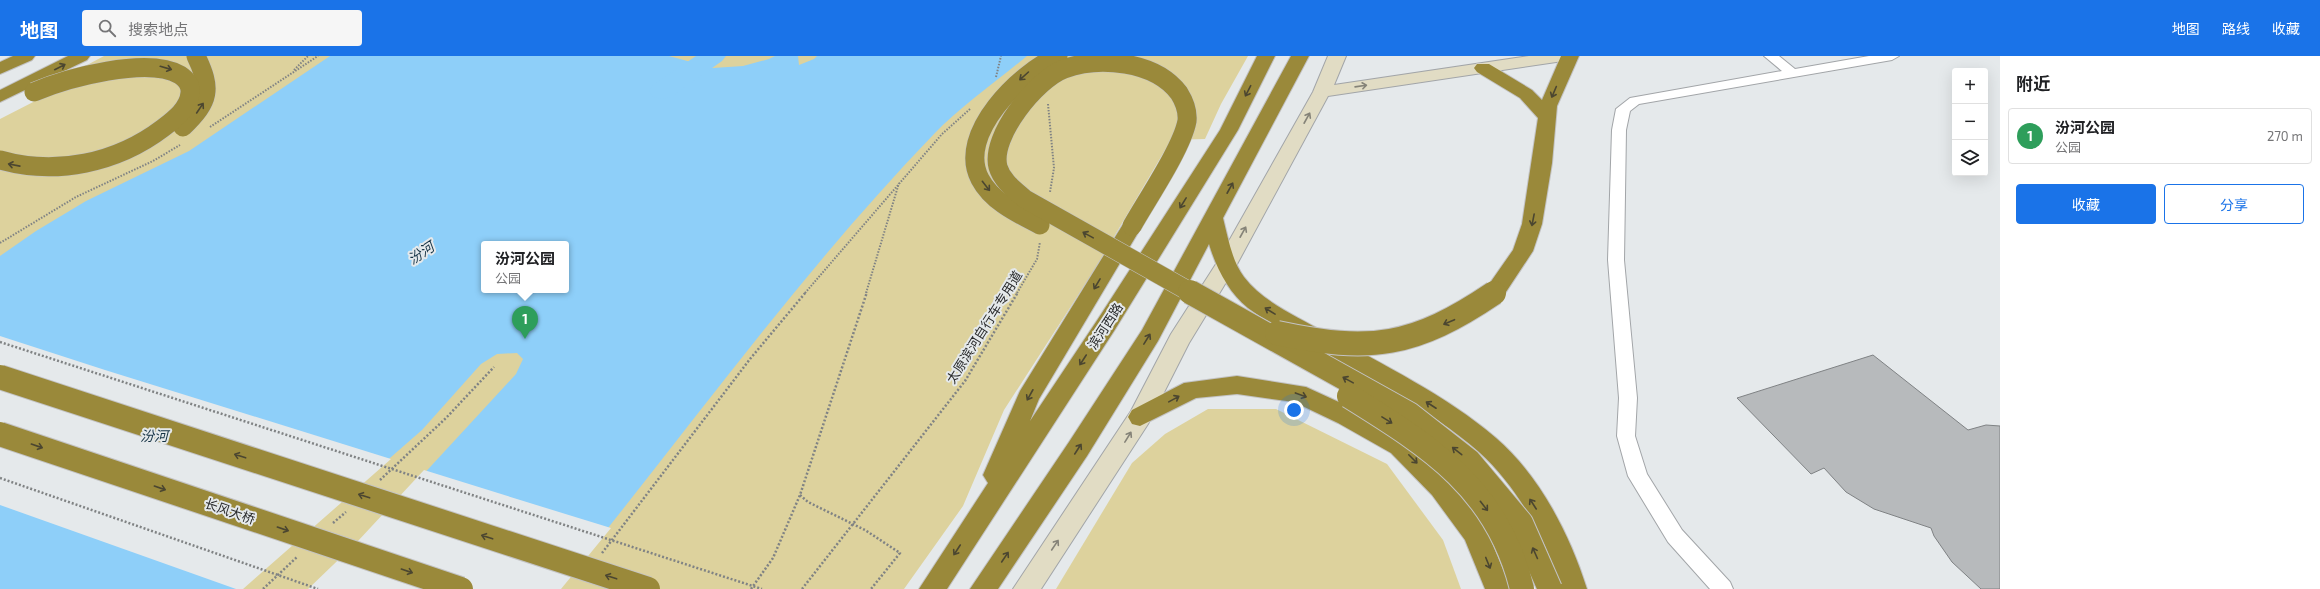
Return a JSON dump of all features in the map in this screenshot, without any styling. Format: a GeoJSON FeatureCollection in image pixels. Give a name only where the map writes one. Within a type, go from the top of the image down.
{"type":"FeatureCollection","features":[{"type":"Feature","properties":{"kind":"highway"},"geometry":{"type":"LineString","coordinates":[[0,69],[26,56]]}},
{"type":"Feature","properties":{"kind":"highway"},"geometry":{"type":"LineString","coordinates":[[0,82],[52,56]]}},
{"type":"Feature","properties":{"kind":"highway"},"geometry":{"type":"LineString","coordinates":[[0,97],[81,56]]}},
{"type":"Feature","properties":{"kind":"highway"},"geometry":{"type":"LineString","coordinates":[[0,175],[25,179],[54,178],[82,174],[107,167],[156,146],[178,131],[193,118],[207,96],[209,89],[206,76],[196,56]]}},
{"type":"Feature","properties":{"kind":"highway"},"geometry":{"type":"LineString","coordinates":[[1058,56],[1032,69],[1016,83],[1005,95],[978,136],[974,154],[976,171],[986,187],[1007,206],[1349,396],[1416,438],[1461,477],[1497,522],[1519,573],[1522,589]]}},
{"type":"Feature","properties":{"kind":"highway","name":"滨河西路"},"geometry":{"type":"LineString","coordinates":[[932,589],[1106,325],[1229,130],[1266,56]]}},
{"type":"Feature","properties":{"kind":"highway"},"geometry":{"type":"LineString","coordinates":[[983,589],[1078,449],[1150,335],[1300,56]]}},
{"type":"Feature","properties":{"kind":"highway"},"geometry":{"type":"LineString","coordinates":[[1252,327],[1304,340],[1362,346],[1407,340],[1463,316],[1494,293],[1523,251],[1532,224],[1548,106],[1570,56]]}},
{"type":"Feature","properties":{"kind":"highway"},"geometry":{"type":"LineString","coordinates":[[972,528],[1028,397],[1132,226],[1172,157],[1187,120],[1186,109],[1180,95],[1167,81],[1133,65],[1110,62],[1088,63],[1069,67],[1052,75],[1038,87],[1007,125],[1000,138],[996,152],[997,165],[1002,176],[1012,190],[1024,199],[1252,327],[1409,414],[1469,461],[1521,523],[1550,589]]}},
{"type":"Feature","properties":{"kind":"highway"},"geometry":{"type":"LineString","coordinates":[[0,109],[66,78],[99,69],[137,64],[171,69],[188,82],[190,93],[184,108],[164,128],[139,144],[105,158],[61,167],[43,168],[9,164],[0,160]]}},
{"type":"Feature","properties":{"kind":"highway"},"geometry":{"type":"LineString","coordinates":[[1484,68],[1526,94],[1547,117]]}},
{"type":"Feature","properties":{"kind":"highway"},"geometry":{"type":"LineString","coordinates":[[1213,218],[1226,266],[1238,287],[1254,302],[1409,391],[1462,426],[1501,459],[1534,505],[1568,566],[1574,589]]}},
{"type":"Feature","properties":{"kind":"highway"},"geometry":{"type":"LineString","coordinates":[[0,378],[648,589]]}},
{"type":"Feature","properties":{"kind":"highway"},"geometry":{"type":"LineString","coordinates":[[1140,418],[1192,389],[1237,385],[1298,393],[1346,416],[1400,446],[1441,488],[1476,534],[1498,589]]}},
{"type":"Feature","properties":{"kind":"highway","name":"长风大桥"},"geometry":{"type":"LineString","coordinates":[[0,434],[461,589]]}},
{"type":"Feature","properties":{"kind":"street"},"geometry":{"type":"LineString","coordinates":[[1026,589],[1140,418],[1179,340],[1226,266],[1237,243],[1322,92],[1337,56]]}},
{"type":"Feature","properties":{"kind":"street"},"geometry":{"type":"LineString","coordinates":[[1322,92],[1563,56]]}},
{"type":"Feature","properties":{"kind":"street"},"geometry":{"type":"LineString","coordinates":[[1771,56],[1792,73]]}},
{"type":"Feature","properties":{"kind":"street"},"geometry":{"type":"LineString","coordinates":[[1723,589],[1675,536],[1638,476],[1626,436],[1628,398],[1616,260],[1619,130],[1623,109],[1635,101],[1892,56]]}},
{"type":"Feature","properties":{"kind":"path"},"geometry":{"type":"LineString","coordinates":[[291,74],[308,56]]}},
{"type":"Feature","properties":{"kind":"path"},"geometry":{"type":"LineString","coordinates":[[995,82],[1001,56]]}},
{"type":"Feature","properties":{"kind":"path"},"geometry":{"type":"LineString","coordinates":[[1048,101],[1054,168],[1048,199]]}},
{"type":"Feature","properties":{"kind":"path"},"geometry":{"type":"LineString","coordinates":[[598,559],[750,359],[839,251],[942,134],[977,103]]}},
{"type":"Feature","properties":{"kind":"path"},"geometry":{"type":"LineString","coordinates":[[752,589],[773,558],[800,495],[866,294],[900,181]]}},
{"type":"Feature","properties":{"kind":"path","name":"太原滨河自行车专用道"},"geometry":{"type":"LineString","coordinates":[[802,589],[965,381],[1037,260],[1041,237]]}},
{"type":"Feature","properties":{"kind":"path"},"geometry":{"type":"LineString","coordinates":[[0,342],[762,589]]}},
{"type":"Feature","properties":{"kind":"path"},"geometry":{"type":"LineString","coordinates":[[0,478],[318,589]]}},
{"type":"Feature","properties":{"kind":"path"},"geometry":{"type":"LineString","coordinates":[[800,495],[808,502],[852,524],[900,553],[871,589]]}},
{"type":"Feature","properties":{"kind":"shaded area"},"geometry":{"type":"Polygon","coordinates":[[[104,56],[1248,56],[1221,104],[1205,139],[1171,140],[1095,269],[1004,410],[963,506],[904,589],[0,589],[0,119],[41,98],[72,73],[104,56]]]}},
{"type":"Feature","properties":{"kind":"shaded area"},"geometry":{"type":"Polygon","coordinates":[[[1208,409],[1276,409],[1387,464],[1443,540],[1461,589],[1056,589],[1132,463],[1165,434],[1208,409]]]}},
{"type":"Feature","properties":{"kind":"water"},"geometry":{"type":"Polygon","coordinates":[[[330,56],[669,56],[713,68],[743,66],[775,56],[798,56],[799,65],[814,59],[817,56],[1027,56],[944,124],[884,188],[788,300],[559,589],[360,543],[516,374],[523,359],[517,353],[497,354],[481,364],[422,430],[240,589],[0,589],[0,256],[36,231],[86,201],[189,151],[330,56]]]}},
{"type":"Feature","properties":{"kind":"pier"},"geometry":{"type":"Polygon","coordinates":[[[0,336],[391,459],[243,589],[236,589],[0,505],[0,336]]]}},
{"type":"Feature","properties":{"kind":"pier"},"geometry":{"type":"Polygon","coordinates":[[[424,470],[611,528],[561,589],[308,589],[358,541],[424,470]]]}},
{"type":"Feature","properties":{"kind":"building"},"geometry":{"type":"Polygon","coordinates":[[[1873,355],[1968,430],[1986,425],[2000,426],[2000,589],[1981,589],[1952,562],[1934,536],[1931,528],[1874,509],[1846,492],[1824,468],[1811,474],[1737,398],[1873,355]]]}},
{"type":"Feature","properties":{"kind":"waterway","name":"汾河"},"geometry":{"type":"LineString","coordinates":[[662,91],[713,56]]}},
{"type":"Feature","properties":{"kind":"place","name":"汾河公园"},"geometry":{"type":"Point","coordinates":[525,339]}}]}
